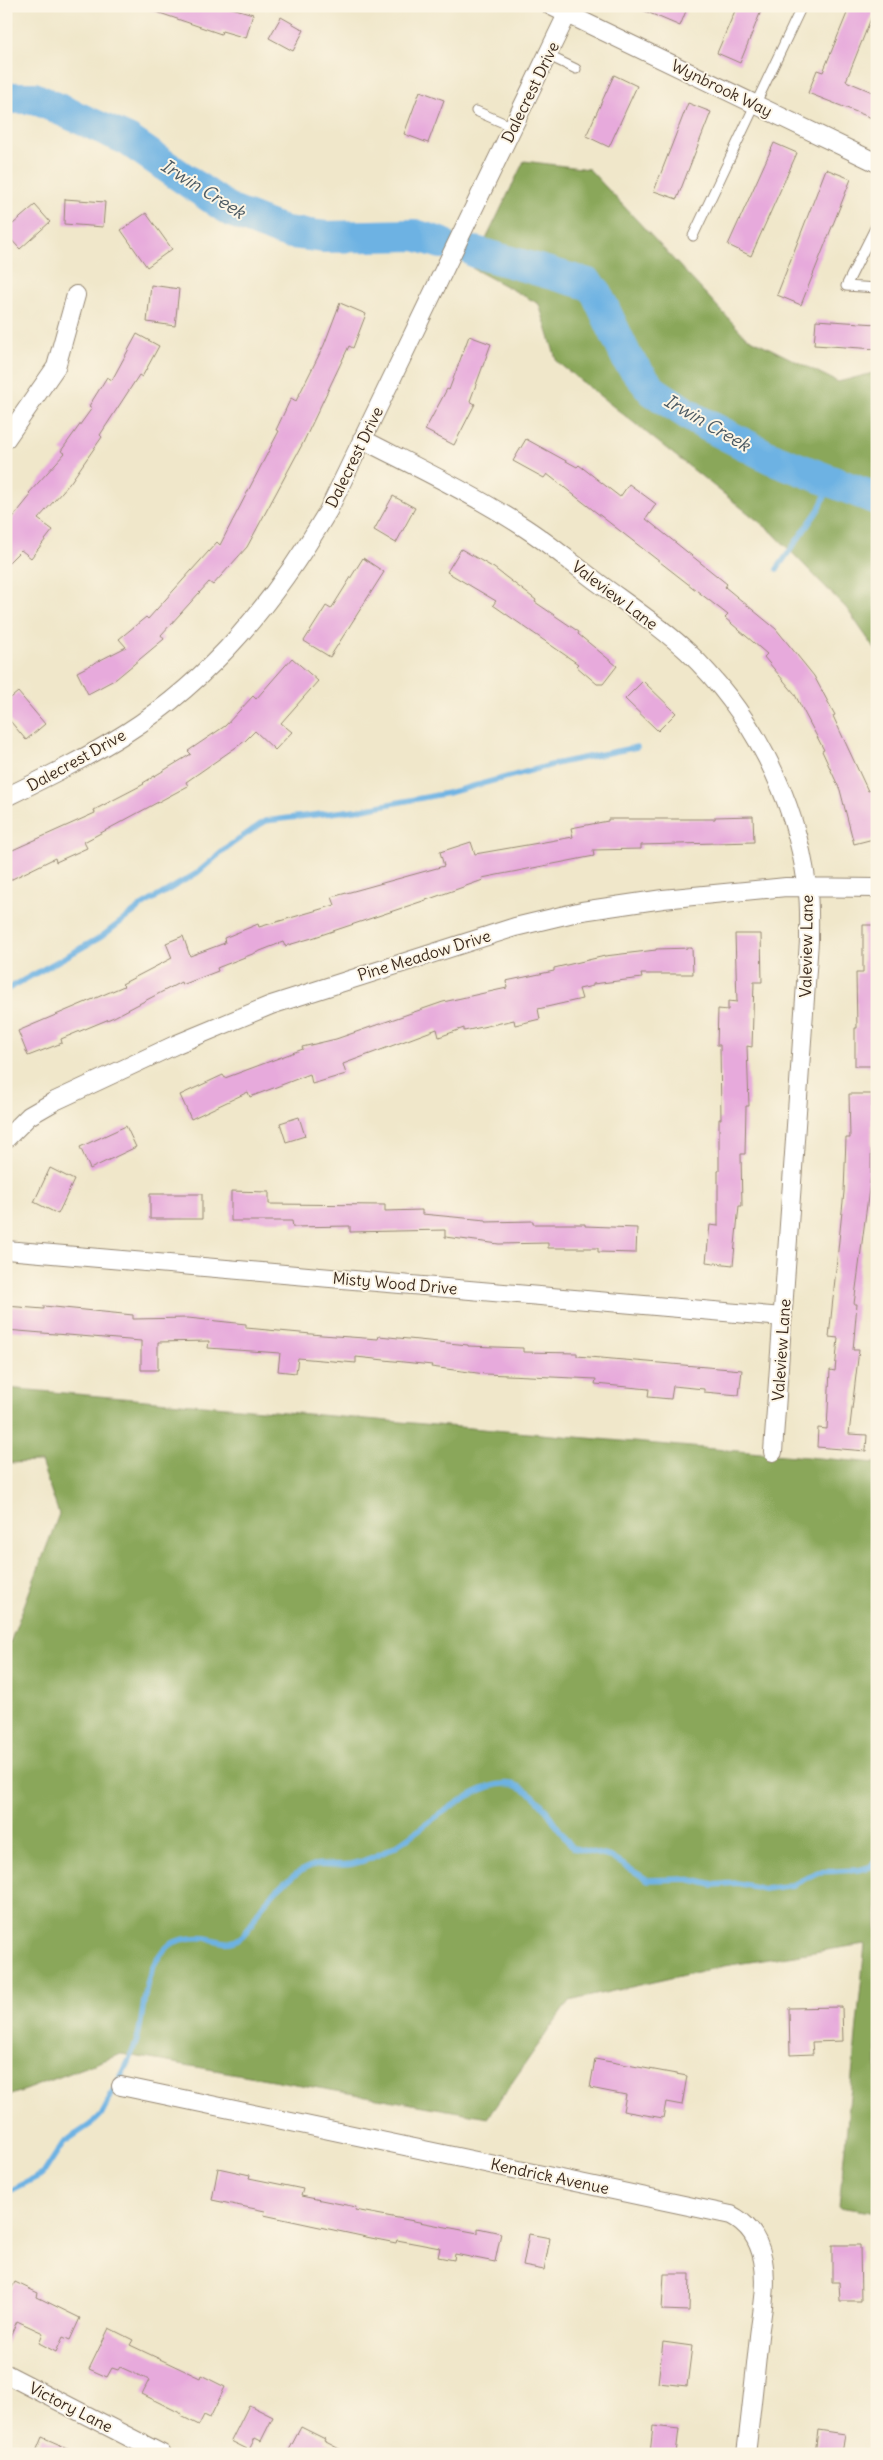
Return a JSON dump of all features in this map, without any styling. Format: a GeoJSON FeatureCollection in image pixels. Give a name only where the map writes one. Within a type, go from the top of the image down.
{"type":"FeatureCollection","features":[{"type":"Feature","properties":{"kind":"street","name":"Wynbrook Way"},"geometry":{"type":"LineString","coordinates":[[563,9],[877,163]]}},
{"type":"Feature","properties":{"kind":"street","name":"Dalecrest Drive"},"geometry":{"type":"LineString","coordinates":[[6,797],[80,761],[128,732],[175,698],[233,644],[267,605],[298,561],[328,511],[547,55],[563,9]]}},
{"type":"Feature","properties":{"kind":"street"},"geometry":{"type":"LineString","coordinates":[[6,439],[56,367],[76,295]]}},
{"type":"Feature","properties":{"kind":"street","name":"Valeview Lane"},"geometry":{"type":"LineString","coordinates":[[362,440],[455,486],[523,527],[663,631],[702,666],[726,694],[752,730],[765,754],[794,823],[808,887],[809,941],[773,1452]]}},
{"type":"Feature","properties":{"kind":"street","name":"Pine Meadow Drive"},"geometry":{"type":"LineString","coordinates":[[6,1139],[30,1116],[55,1101],[194,1036],[311,991],[514,927],[619,905],[808,887],[877,888]]}},
{"type":"Feature","properties":{"kind":"street","name":"Misty Wood Drive"},"geometry":{"type":"LineString","coordinates":[[6,1250],[783,1317]]}},
{"type":"Feature","properties":{"kind":"street","name":"Kendrick Avenue"},"geometry":{"type":"LineString","coordinates":[[121,2086],[731,2215],[739,2219],[747,2224],[758,2243],[763,2260],[765,2288],[746,2454]]}},
{"type":"Feature","properties":{"kind":"street","name":"Victory Lane"},"geometry":{"type":"LineString","coordinates":[[6,2374],[162,2454]]}},
{"type":"Feature","properties":{"kind":"lane"},"geometry":{"type":"LineString","coordinates":[[693,236],[802,6]]}},
{"type":"Feature","properties":{"kind":"lane"},"geometry":{"type":"LineString","coordinates":[[547,55],[576,69]]}},
{"type":"Feature","properties":{"kind":"lane"},"geometry":{"type":"LineString","coordinates":[[476,111],[512,127]]}},
{"type":"Feature","properties":{"kind":"lane"},"geometry":{"type":"LineString","coordinates":[[877,224],[846,286],[877,288]]}},
{"type":"Feature","properties":{"kind":"green space"},"geometry":{"type":"Polygon","coordinates":[[[524,161],[589,169],[745,336],[838,382],[877,372],[877,652],[847,609],[772,532],[557,362],[539,304],[472,268],[524,161]]]}},
{"type":"Feature","properties":{"kind":"green space"},"geometry":{"type":"Polygon","coordinates":[[[6,1388],[877,1463],[877,2213],[839,2207],[865,1944],[724,1966],[569,2001],[488,2117],[121,2054],[6,2097],[6,1653],[59,1514],[41,1462],[6,1463],[6,1388]]]}},
{"type":"Feature","properties":{"kind":"building"},"geometry":{"type":"Polygon","coordinates":[[[149,6],[225,6],[253,14],[246,38],[222,31],[221,34],[148,9],[149,6]]]}},
{"type":"Feature","properties":{"kind":"building"},"geometry":{"type":"Polygon","coordinates":[[[633,6],[688,6],[680,26],[633,6]]]}},
{"type":"Feature","properties":{"kind":"building"},"geometry":{"type":"Polygon","coordinates":[[[737,6],[763,6],[740,63],[717,53],[737,6]]]}},
{"type":"Feature","properties":{"kind":"building"},"geometry":{"type":"Polygon","coordinates":[[[850,6],[876,6],[846,81],[877,94],[877,120],[808,93],[817,70],[823,72],[850,6]]]}},
{"type":"Feature","properties":{"kind":"building"},"geometry":{"type":"Polygon","coordinates":[[[281,17],[304,30],[293,51],[269,38],[281,17]]]}},
{"type":"Feature","properties":{"kind":"building"},"geometry":{"type":"Polygon","coordinates":[[[614,75],[637,86],[609,147],[586,136],[614,75]]]}},
{"type":"Feature","properties":{"kind":"building"},"geometry":{"type":"Polygon","coordinates":[[[420,91],[444,100],[428,143],[404,134],[420,91]]]}},
{"type":"Feature","properties":{"kind":"building"},"geometry":{"type":"Polygon","coordinates":[[[688,103],[711,112],[677,199],[654,191],[688,103]]]}},
{"type":"Feature","properties":{"kind":"building"},"geometry":{"type":"Polygon","coordinates":[[[774,143],[797,153],[751,256],[728,245],[774,143]]]}},
{"type":"Feature","properties":{"kind":"building"},"geometry":{"type":"Polygon","coordinates":[[[826,169],[851,179],[801,305],[777,295],[826,169]]]}},
{"type":"Feature","properties":{"kind":"building"},"geometry":{"type":"Polygon","coordinates":[[[65,199],[105,202],[103,227],[64,224],[65,199]]]}},
{"type":"Feature","properties":{"kind":"building"},"geometry":{"type":"Polygon","coordinates":[[[35,205],[50,222],[20,249],[6,234],[6,230],[35,205]]]}},
{"type":"Feature","properties":{"kind":"building"},"geometry":{"type":"Polygon","coordinates":[[[146,213],[172,249],[147,267],[121,230],[146,213]]]}},
{"type":"Feature","properties":{"kind":"building"},"geometry":{"type":"Polygon","coordinates":[[[151,285],[179,289],[175,326],[147,322],[151,285]]]}},
{"type":"Feature","properties":{"kind":"building"},"geometry":{"type":"Polygon","coordinates":[[[340,303],[366,314],[353,348],[349,346],[303,443],[247,547],[213,585],[209,582],[161,635],[164,639],[116,679],[88,694],[77,672],[126,647],[119,639],[146,617],[148,619],[217,542],[220,545],[279,431],[276,430],[291,398],[296,401],[324,345],[340,303]]]}},
{"type":"Feature","properties":{"kind":"building"},"geometry":{"type":"Polygon","coordinates":[[[816,320],[877,324],[877,349],[814,345],[816,320]]]}},
{"type":"Feature","properties":{"kind":"building"},"geometry":{"type":"Polygon","coordinates":[[[137,334],[159,346],[142,377],[139,375],[100,435],[102,437],[70,483],[38,519],[53,530],[31,558],[21,550],[6,565],[6,526],[31,495],[29,493],[65,453],[61,451],[92,408],[89,406],[107,377],[112,380],[137,334]]]}},
{"type":"Feature","properties":{"kind":"building"},"geometry":{"type":"Polygon","coordinates":[[[469,336],[491,344],[470,401],[475,404],[454,445],[425,430],[447,389],[449,390],[469,336]]]}},
{"type":"Feature","properties":{"kind":"building"},"geometry":{"type":"Polygon","coordinates":[[[526,439],[577,467],[579,465],[620,497],[629,484],[656,504],[646,519],[727,584],[725,587],[776,629],[814,676],[835,715],[833,716],[868,791],[872,790],[877,809],[877,838],[854,844],[840,790],[822,751],[824,750],[794,693],[764,657],[767,654],[725,618],[728,615],[547,474],[544,478],[513,461],[526,439]]]}},
{"type":"Feature","properties":{"kind":"building"},"geometry":{"type":"Polygon","coordinates":[[[393,496],[415,508],[396,543],[374,530],[393,496]]]}},
{"type":"Feature","properties":{"kind":"building"},"geometry":{"type":"Polygon","coordinates":[[[461,549],[494,568],[536,600],[535,602],[579,632],[578,634],[617,666],[603,684],[597,684],[576,666],[578,664],[493,605],[496,601],[447,572],[461,549]]]}},
{"type":"Feature","properties":{"kind":"building"},"geometry":{"type":"Polygon","coordinates":[[[363,558],[384,572],[330,657],[304,641],[326,606],[331,609],[363,558]]]}},
{"type":"Feature","properties":{"kind":"building"},"geometry":{"type":"Polygon","coordinates":[[[292,658],[318,681],[281,723],[292,732],[275,750],[255,731],[245,741],[186,782],[188,786],[84,842],[87,848],[56,862],[55,858],[6,882],[6,853],[95,813],[94,810],[144,784],[191,754],[188,751],[225,726],[253,696],[256,699],[292,658]]]}},
{"type":"Feature","properties":{"kind":"building"},"geometry":{"type":"Polygon","coordinates":[[[643,681],[676,713],[658,731],[625,699],[643,681]]]}},
{"type":"Feature","properties":{"kind":"building"},"geometry":{"type":"Polygon","coordinates":[[[18,692],[45,724],[26,740],[6,716],[6,702],[18,692]]]}},
{"type":"Feature","properties":{"kind":"building"},"geometry":{"type":"Polygon","coordinates":[[[753,816],[754,842],[641,845],[641,849],[593,850],[594,856],[482,878],[483,880],[312,938],[285,946],[283,942],[217,968],[218,971],[182,985],[181,982],[114,1017],[61,1039],[62,1043],[28,1056],[18,1031],[124,986],[122,984],[172,958],[166,943],[183,936],[190,956],[225,943],[224,938],[258,924],[259,927],[335,905],[332,897],[444,866],[440,852],[471,842],[475,854],[573,837],[571,828],[608,821],[608,819],[715,819],[715,817],[753,816]]]}},
{"type":"Feature","properties":{"kind":"building"},"geometry":{"type":"Polygon","coordinates":[[[863,925],[877,925],[877,1066],[855,1066],[855,1028],[857,1028],[856,973],[863,973],[863,925]]]}},
{"type":"Feature","properties":{"kind":"building"},"geometry":{"type":"Polygon","coordinates":[[[735,934],[761,934],[762,982],[754,982],[752,1047],[747,1046],[749,1106],[746,1106],[745,1154],[741,1154],[742,1206],[739,1206],[733,1265],[706,1262],[710,1225],[718,1226],[719,1119],[721,1119],[720,1045],[717,1045],[718,1009],[728,1010],[728,1001],[737,1002],[735,934]]]}},
{"type":"Feature","properties":{"kind":"building"},"geometry":{"type":"Polygon","coordinates":[[[692,948],[693,974],[641,974],[642,978],[593,984],[593,986],[579,989],[582,999],[538,1009],[540,1019],[515,1025],[514,1020],[464,1031],[464,1028],[439,1037],[437,1029],[343,1064],[346,1074],[312,1084],[310,1074],[250,1097],[248,1092],[191,1119],[180,1095],[223,1075],[225,1078],[303,1049],[302,1047],[336,1039],[443,1002],[507,988],[506,981],[554,971],[554,968],[605,956],[656,949],[692,948]]]}},
{"type":"Feature","properties":{"kind":"building"},"geometry":{"type":"Polygon","coordinates":[[[849,1094],[872,1094],[871,1174],[854,1304],[857,1304],[853,1350],[859,1350],[849,1434],[867,1435],[866,1451],[817,1447],[818,1428],[827,1429],[830,1370],[835,1371],[838,1338],[829,1337],[844,1192],[846,1138],[850,1138],[849,1094]]]}},
{"type":"Feature","properties":{"kind":"building"},"geometry":{"type":"Polygon","coordinates":[[[299,1117],[305,1136],[286,1142],[280,1123],[299,1117]]]}},
{"type":"Feature","properties":{"kind":"building"},"geometry":{"type":"Polygon","coordinates":[[[126,1126],[136,1147],[90,1169],[80,1147],[126,1126]]]}},
{"type":"Feature","properties":{"kind":"building"},"geometry":{"type":"Polygon","coordinates":[[[50,1168],[74,1180],[58,1214],[34,1202],[50,1168]]]}},
{"type":"Feature","properties":{"kind":"building"},"geometry":{"type":"Polygon","coordinates":[[[231,1191],[269,1192],[269,1204],[385,1205],[385,1211],[422,1210],[422,1214],[486,1220],[486,1222],[533,1221],[533,1224],[585,1224],[585,1226],[637,1228],[636,1253],[598,1252],[598,1248],[548,1248],[548,1243],[499,1244],[445,1237],[445,1230],[350,1232],[350,1226],[293,1227],[292,1221],[231,1221],[231,1191]]]}},
{"type":"Feature","properties":{"kind":"building"},"geometry":{"type":"Polygon","coordinates":[[[150,1194],[202,1194],[202,1219],[150,1219],[150,1194]]]}},
{"type":"Feature","properties":{"kind":"building"},"geometry":{"type":"Polygon","coordinates":[[[6,1306],[44,1309],[44,1306],[133,1315],[133,1319],[188,1318],[246,1324],[246,1328],[378,1339],[379,1336],[468,1346],[523,1348],[523,1352],[577,1353],[577,1356],[742,1370],[739,1395],[704,1392],[704,1389],[673,1386],[671,1399],[648,1397],[649,1389],[595,1384],[596,1379],[485,1374],[431,1367],[432,1365],[356,1357],[356,1363],[298,1358],[296,1373],[278,1371],[280,1353],[208,1348],[209,1341],[158,1342],[158,1370],[141,1370],[141,1341],[6,1330],[6,1306]]]}},
{"type":"Feature","properties":{"kind":"building"},"geometry":{"type":"Polygon","coordinates":[[[842,2007],[843,2041],[812,2042],[813,2054],[790,2055],[789,2008],[842,2007]]]}},
{"type":"Feature","properties":{"kind":"building"},"geometry":{"type":"Polygon","coordinates":[[[595,2059],[687,2076],[682,2105],[666,2102],[663,2118],[623,2111],[626,2095],[590,2088],[595,2059]]]}},
{"type":"Feature","properties":{"kind":"building"},"geometry":{"type":"Polygon","coordinates":[[[218,2168],[250,2175],[249,2178],[303,2189],[301,2196],[356,2207],[355,2210],[478,2233],[478,2228],[501,2233],[495,2262],[455,2254],[454,2260],[438,2257],[440,2248],[397,2240],[396,2243],[366,2237],[264,2215],[265,2211],[212,2200],[218,2168]]]}},
{"type":"Feature","properties":{"kind":"building"},"geometry":{"type":"Polygon","coordinates":[[[529,2234],[550,2238],[544,2270],[523,2266],[529,2234]]]}},
{"type":"Feature","properties":{"kind":"building"},"geometry":{"type":"Polygon","coordinates":[[[832,2245],[860,2245],[861,2301],[840,2301],[839,2282],[832,2282],[832,2245]]]}},
{"type":"Feature","properties":{"kind":"building"},"geometry":{"type":"Polygon","coordinates":[[[664,2274],[690,2274],[689,2311],[662,2310],[664,2274]]]}},
{"type":"Feature","properties":{"kind":"building"},"geometry":{"type":"Polygon","coordinates":[[[15,2282],[38,2293],[37,2297],[80,2318],[70,2340],[63,2337],[56,2352],[39,2343],[43,2333],[17,2321],[6,2345],[6,2299],[15,2282]]]}},
{"type":"Feature","properties":{"kind":"building"},"geometry":{"type":"Polygon","coordinates":[[[109,2328],[133,2340],[130,2345],[200,2378],[201,2375],[225,2387],[210,2418],[204,2415],[199,2425],[181,2416],[182,2414],[142,2394],[149,2380],[120,2367],[118,2370],[112,2368],[107,2377],[89,2369],[109,2328]]]}},
{"type":"Feature","properties":{"kind":"building"},"geometry":{"type":"Polygon","coordinates":[[[663,2342],[692,2346],[687,2386],[658,2383],[663,2342]]]}},
{"type":"Feature","properties":{"kind":"building"},"geometry":{"type":"Polygon","coordinates":[[[249,2405],[273,2417],[261,2441],[255,2438],[249,2450],[231,2441],[249,2405]]]}},
{"type":"Feature","properties":{"kind":"building"},"geometry":{"type":"Polygon","coordinates":[[[653,2426],[679,2429],[676,2454],[650,2454],[653,2426]]]}},
{"type":"Feature","properties":{"kind":"building"},"geometry":{"type":"Polygon","coordinates":[[[301,2427],[325,2439],[324,2441],[349,2454],[287,2454],[301,2427]]]}},
{"type":"Feature","properties":{"kind":"building"},"geometry":{"type":"Polygon","coordinates":[[[818,2430],[845,2434],[842,2454],[815,2454],[818,2430]]]}},
{"type":"Feature","properties":{"kind":"building"},"geometry":{"type":"Polygon","coordinates":[[[42,2437],[81,2454],[35,2454],[42,2437]]]}},
{"type":"Feature","properties":{"kind":"waterway","name":"Irwin Creek"},"geometry":{"type":"LineString","coordinates":[[6,98],[34,98],[128,140],[231,211],[285,232],[325,237],[415,235],[441,243]]}},
{"type":"Feature","properties":{"kind":"waterway","name":"Irwin Creek"},"geometry":{"type":"LineString","coordinates":[[475,252],[588,284],[596,292],[628,360],[653,391],[697,420],[771,458],[877,499]]}},
{"type":"Feature","properties":{"kind":"waterway"},"geometry":{"type":"LineString","coordinates":[[777,569],[819,509],[832,481]]}},
{"type":"Feature","properties":{"kind":"waterway"},"geometry":{"type":"LineString","coordinates":[[6,990],[101,937],[143,905],[197,873],[229,846],[265,821],[363,809],[448,793],[559,763],[637,747]]}},
{"type":"Feature","properties":{"kind":"waterway"},"geometry":{"type":"LineString","coordinates":[[6,2193],[43,2174],[63,2143],[101,2115],[125,2069],[137,2040],[148,1980],[152,1969],[169,1945],[184,1939],[195,1938],[223,1942],[239,1939],[247,1931],[262,1906],[273,1894],[288,1880],[302,1871],[316,1865],[352,1864],[374,1857],[394,1847],[452,1806],[486,1788],[501,1784],[515,1785],[525,1789],[541,1803],[573,1848],[611,1857],[648,1880],[687,1879],[713,1885],[737,1883],[764,1889],[793,1885],[818,1872],[858,1870],[870,1867],[877,1860]]}}]}
